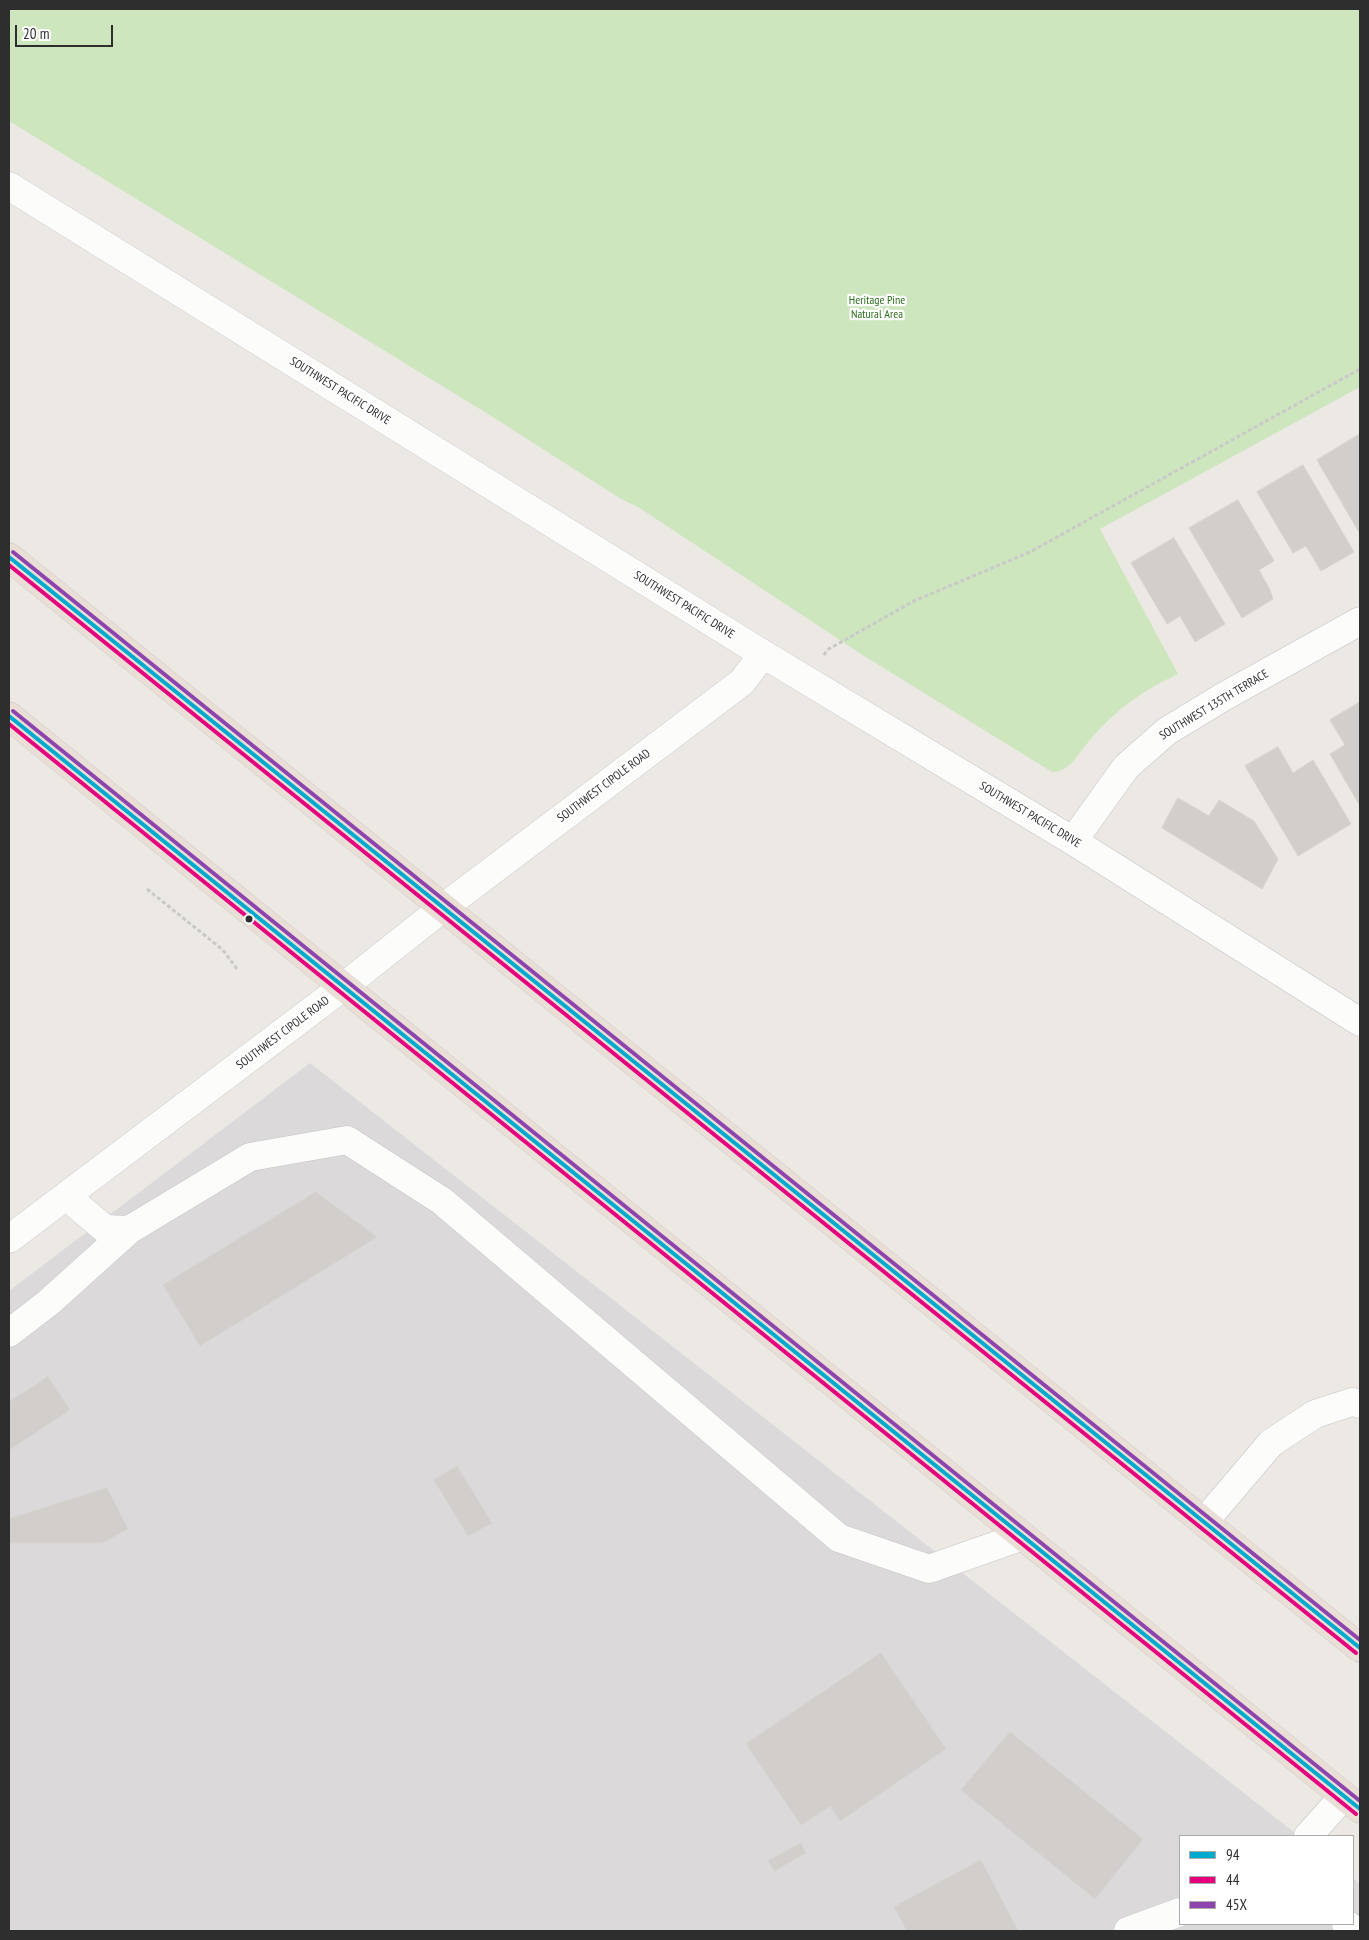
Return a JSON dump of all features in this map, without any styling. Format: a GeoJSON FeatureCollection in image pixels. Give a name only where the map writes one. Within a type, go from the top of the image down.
{"type":"FeatureCollection","features":[{"type":"Feature","properties":{"kind":"highway"},"geometry":{"type":"LineString","coordinates":[[9,557],[1360,1648]]}},
{"type":"Feature","properties":{"kind":"highway"},"geometry":{"type":"LineString","coordinates":[[9,716],[1352,1802]]}},
{"type":"Feature","properties":{"kind":"street","name":"SOUTHWEST PACIFIC DRIVE"},"geometry":{"type":"LineString","coordinates":[[9,186],[763,654],[1073,841],[1360,1022]]}},
{"type":"Feature","properties":{"kind":"street","name":"SOUTHWEST 135TH TERRACE"},"geometry":{"type":"LineString","coordinates":[[1073,841],[1126,767],[1167,731],[1223,697],[1360,621]]}},
{"type":"Feature","properties":{"kind":"street","name":"SOUTHWEST CIPOLE ROAD"},"geometry":{"type":"LineString","coordinates":[[9,1239],[343,988],[444,907],[742,682],[763,654]]}},
{"type":"Feature","properties":{"kind":"street"},"geometry":{"type":"LineString","coordinates":[[9,1333],[48,1303],[129,1230],[250,1157],[347,1140],[442,1201],[839,1538],[929,1568],[1023,1536]]}},
{"type":"Feature","properties":{"kind":"street"},"geometry":{"type":"LineString","coordinates":[[66,1196],[105,1229],[129,1230]]}},
{"type":"Feature","properties":{"kind":"street"},"geometry":{"type":"LineString","coordinates":[[1204,1522],[1271,1443],[1315,1414],[1352,1402],[1360,1404]]}},
{"type":"Feature","properties":{"kind":"street"},"geometry":{"type":"LineString","coordinates":[[1309,1835],[1352,1802]]}},
{"type":"Feature","properties":{"kind":"street"},"geometry":{"type":"LineString","coordinates":[[1128,1931],[1179,1912]]}},
{"type":"Feature","properties":{"kind":"path"},"geometry":{"type":"LineString","coordinates":[[809,682],[827,650],[914,602],[1030,552],[1360,369]]}},
{"type":"Feature","properties":{"kind":"path"},"geometry":{"type":"LineString","coordinates":[[147,889],[223,950],[237,970]]}},
{"type":"Feature","properties":{"kind":"shaded area"},"geometry":{"type":"Polygon","coordinates":[[[310,1063],[1298,1835],[1179,1835],[1179,1925],[1354,1925],[1354,1879],[1360,1884],[1360,1931],[9,1931],[9,1291],[310,1063]]]}},
{"type":"Feature","properties":{"kind":"green space","name":"Heritage Pine Natural Area"},"geometry":{"type":"Polygon","coordinates":[[[9,9],[1360,9],[1360,387],[1100,529],[1178,674],[1130,702],[1099,730],[1069,766],[1052,772],[861,654],[638,507],[621,499],[488,414],[9,121],[9,9]]]}},
{"type":"Feature","properties":{"kind":"building"},"geometry":{"type":"Polygon","coordinates":[[[1360,434],[1360,534],[1317,460],[1360,434]]]}},
{"type":"Feature","properties":{"kind":"building"},"geometry":{"type":"Polygon","coordinates":[[[1303,465],[1354,552],[1321,571],[1306,546],[1293,553],[1257,492],[1303,465]]]}},
{"type":"Feature","properties":{"kind":"building"},"geometry":{"type":"Polygon","coordinates":[[[1238,500],[1274,561],[1259,570],[1273,599],[1242,618],[1189,528],[1238,500]]]}},
{"type":"Feature","properties":{"kind":"building"},"geometry":{"type":"Polygon","coordinates":[[[1174,538],[1225,624],[1195,642],[1180,616],[1167,624],[1131,563],[1174,538]]]}},
{"type":"Feature","properties":{"kind":"building"},"geometry":{"type":"Polygon","coordinates":[[[1360,702],[1360,806],[1330,754],[1345,745],[1330,720],[1360,702]]]}},
{"type":"Feature","properties":{"kind":"building"},"geometry":{"type":"Polygon","coordinates":[[[1278,747],[1293,773],[1313,760],[1351,824],[1298,856],[1245,766],[1278,747]]]}},
{"type":"Feature","properties":{"kind":"building"},"geometry":{"type":"Polygon","coordinates":[[[1178,798],[1209,816],[1219,800],[1254,821],[1278,859],[1262,889],[1162,828],[1178,798]]]}},
{"type":"Feature","properties":{"kind":"building"},"geometry":{"type":"Polygon","coordinates":[[[316,1192],[377,1237],[200,1346],[163,1285],[316,1192]]]}},
{"type":"Feature","properties":{"kind":"building"},"geometry":{"type":"Polygon","coordinates":[[[48,1377],[70,1410],[9,1450],[9,1402],[48,1377]]]}},
{"type":"Feature","properties":{"kind":"building"},"geometry":{"type":"Polygon","coordinates":[[[457,1466],[492,1523],[468,1536],[434,1480],[457,1466]]]}},
{"type":"Feature","properties":{"kind":"building"},"geometry":{"type":"Polygon","coordinates":[[[107,1488],[128,1529],[102,1543],[9,1543],[9,1519],[107,1488]]]}},
{"type":"Feature","properties":{"kind":"building"},"geometry":{"type":"Polygon","coordinates":[[[881,1653],[946,1749],[840,1821],[830,1806],[801,1825],[746,1744],[881,1653]]]}},
{"type":"Feature","properties":{"kind":"building"},"geometry":{"type":"Polygon","coordinates":[[[1010,1732],[1143,1839],[1095,1899],[961,1790],[1010,1732]]]}},
{"type":"Feature","properties":{"kind":"building"},"geometry":{"type":"Polygon","coordinates":[[[801,1843],[806,1853],[774,1871],[768,1861],[801,1843]]]}},
{"type":"Feature","properties":{"kind":"building"},"geometry":{"type":"Polygon","coordinates":[[[981,1860],[1018,1931],[907,1931],[894,1907],[981,1860]]]}},
{"type":"Feature","properties":{"kind":"transit line","name":"45X"},"geometry":{"type":"LineString","coordinates":[[13,552],[1360,1640]]}},
{"type":"Feature","properties":{"kind":"transit line","name":"94"},"geometry":{"type":"LineString","coordinates":[[9,557],[1360,1648]]}},
{"type":"Feature","properties":{"kind":"transit line","name":"44"},"geometry":{"type":"LineString","coordinates":[[9,565],[1356,1653]]}},
{"type":"Feature","properties":{"kind":"transit line","name":"45X"},"geometry":{"type":"LineString","coordinates":[[13,711],[1360,1801]]}},
{"type":"Feature","properties":{"kind":"transit line","name":"94"},"geometry":{"type":"LineString","coordinates":[[9,716],[1360,1809]]}},
{"type":"Feature","properties":{"kind":"transit line","name":"44"},"geometry":{"type":"LineString","coordinates":[[9,724],[1356,1814]]}}]}
